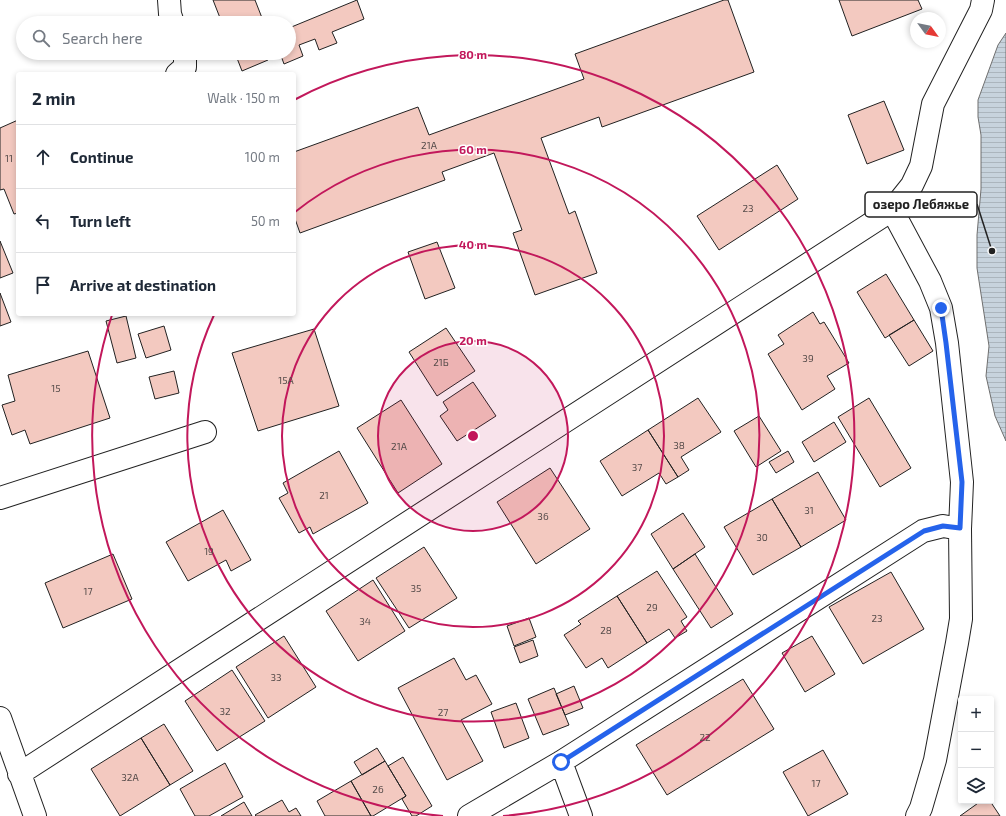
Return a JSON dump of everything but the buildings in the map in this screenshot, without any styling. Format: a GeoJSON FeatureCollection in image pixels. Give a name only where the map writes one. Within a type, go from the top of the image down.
{"type":"FeatureCollection","features":[{"type":"Feature","properties":{"kind":"street"},"geometry":{"type":"LineString","coordinates":[[169,0],[171,16]]}},
{"type":"Feature","properties":{"kind":"street"},"geometry":{"type":"LineString","coordinates":[[19,774],[892,210],[912,185],[921,166],[933,104],[981,10],[983,0]]}},
{"type":"Feature","properties":{"kind":"street"},"geometry":{"type":"LineString","coordinates":[[180,72],[185,67],[184,60]]}},
{"type":"Feature","properties":{"kind":"street"},"geometry":{"type":"LineString","coordinates":[[892,210],[930,281],[941,308],[962,482],[960,528],[961,619],[935,760],[921,808],[917,816]]}},
{"type":"Feature","properties":{"kind":"street"},"geometry":{"type":"LineString","coordinates":[[0,498],[205,432]]}},
{"type":"Feature","properties":{"kind":"street"},"geometry":{"type":"LineString","coordinates":[[469,816],[561,762],[924,531],[943,526],[960,528]]}},
{"type":"Feature","properties":{"kind":"street"},"geometry":{"type":"LineString","coordinates":[[0,718],[35,816]]}},
{"type":"Feature","properties":{"kind":"street"},"geometry":{"type":"LineString","coordinates":[[561,762],[581,816]]}},
{"type":"Feature","properties":{"kind":"shaded area"},"geometry":{"type":"Polygon","coordinates":[[[1006,33],[1006,441],[995,416],[986,376],[989,346],[977,268],[977,235],[981,189],[981,135],[978,117],[978,100],[998,45],[1006,33]]]}},
{"type":"Feature","properties":{"kind":"place","name":"озеро Лебяжье"},"geometry":{"type":"Point","coordinates":[992,251]}},
{"type":"Feature","properties":{"kind":"route"},"geometry":{"type":"LineString","coordinates":[[561,762],[924,531],[943,526],[960,528],[962,482],[941,308]]}}]}
